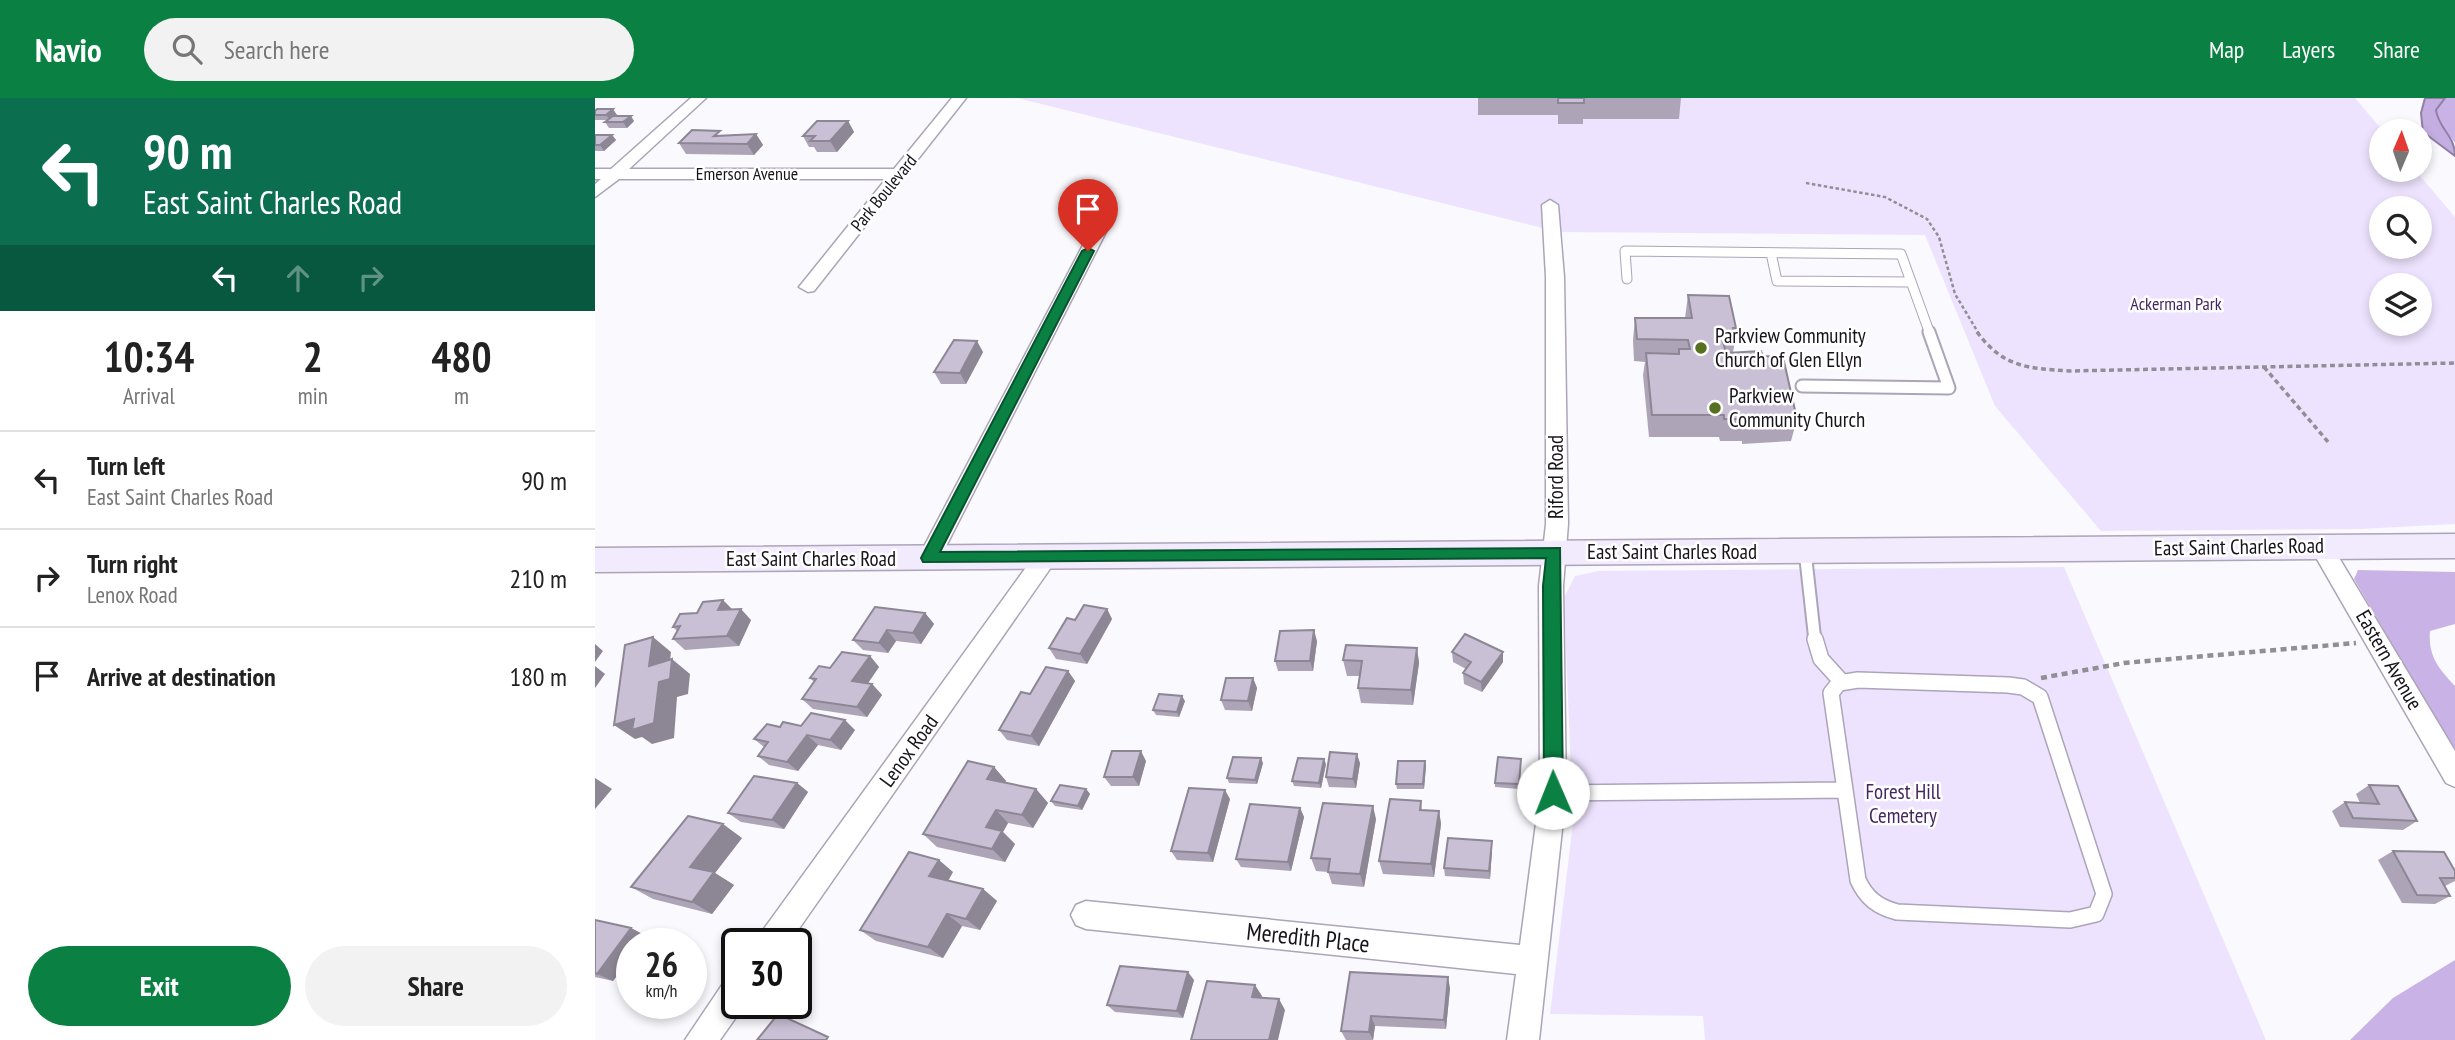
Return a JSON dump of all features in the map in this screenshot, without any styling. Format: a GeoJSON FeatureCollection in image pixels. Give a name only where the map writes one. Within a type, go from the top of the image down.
{"type":"FeatureCollection","features":[{"type":"Feature","properties":{"kind":"main road","name":"East Saint Charles Road"},"geometry":{"type":"LineString","coordinates":[[595,560],[2455,546]]}},
{"type":"Feature","properties":{"kind":"street"},"geometry":{"type":"LineString","coordinates":[[595,192],[699,98]]}},
{"type":"Feature","properties":{"kind":"street","name":"Park Boulevard"},"geometry":{"type":"LineString","coordinates":[[809,287],[959,98]]}},
{"type":"Feature","properties":{"kind":"street","name":"Emerson Avenue"},"geometry":{"type":"LineString","coordinates":[[595,174],[899,174]]}},
{"type":"Feature","properties":{"kind":"street","name":"Riford Road"},"geometry":{"type":"LineString","coordinates":[[1523,1040],[1553,793],[1551,586],[1557,524],[1555,290],[1550,205]]}},
{"type":"Feature","properties":{"kind":"street"},"geometry":{"type":"LineString","coordinates":[[929,558],[1100,228]]}},
{"type":"Feature","properties":{"kind":"street","name":"Eastern Avenue"},"geometry":{"type":"LineString","coordinates":[[2321,547],[2455,775]]}},
{"type":"Feature","properties":{"kind":"street","name":"Lenox Road"},"geometry":{"type":"LineString","coordinates":[[782,928],[1046,557]]}},
{"type":"Feature","properties":{"kind":"street","name":"Meredith Place"},"geometry":{"type":"LineString","coordinates":[[1086,915],[1531,961]]}},
{"type":"Feature","properties":{"kind":"street"},"geometry":{"type":"LineString","coordinates":[[701,1040],[721,1012]]}},
{"type":"Feature","properties":{"kind":"lane"},"geometry":{"type":"LineString","coordinates":[[1627,278],[1625,251],[1901,254],[1949,388],[1802,386]]}},
{"type":"Feature","properties":{"kind":"lane"},"geometry":{"type":"LineString","coordinates":[[1771,253],[1777,281],[1911,282]]}},
{"type":"Feature","properties":{"kind":"lane"},"geometry":{"type":"LineString","coordinates":[[1805,551],[1816,646],[1821,659],[1841,681]]}},
{"type":"Feature","properties":{"kind":"lane"},"geometry":{"type":"LineString","coordinates":[[1841,681],[2023,687],[2040,696],[2045,706],[2104,894],[2096,914],[2070,920],[1882,909],[1863,892],[1858,880],[1831,693],[1834,686],[1841,681]]}},
{"type":"Feature","properties":{"kind":"lane"},"geometry":{"type":"LineString","coordinates":[[1553,793],[1843,790]]}},
{"type":"Feature","properties":{"kind":"path"},"geometry":{"type":"LineString","coordinates":[[1806,183],[1895,200],[1930,221],[1937,233],[1947,275],[1967,316],[2001,357],[2031,368],[2069,371],[2455,363]]}},
{"type":"Feature","properties":{"kind":"path"},"geometry":{"type":"LineString","coordinates":[[2264,367],[2329,443]]}},
{"type":"Feature","properties":{"kind":"path"},"geometry":{"type":"LineString","coordinates":[[2023,687],[2044,677],[2068,671],[2123,663],[2378,642]]}},
{"type":"Feature","properties":{"kind":"green space","name":"Ackerman Park"},"geometry":{"type":"Polygon","coordinates":[[[1017,98],[2355,98],[2373,119],[2369,119],[2369,182],[2425,182],[2455,217],[2455,524],[2360,529],[2101,531],[1995,406],[1925,235],[1559,232],[1017,98]]]}},
{"type":"Feature","properties":{"kind":"green space","name":"Forest Hill Cemetery"},"geometry":{"type":"Polygon","coordinates":[[[2064,567],[2266,1040],[1705,1040],[1703,1016],[1550,1014],[1573,823],[1564,598],[1575,576],[1598,571],[2064,567]]]}},
{"type":"Feature","properties":{"kind":"shaded area"},"geometry":{"type":"Polygon","coordinates":[[[2425,98],[2445,98],[2436,110],[2437,116],[2452,142],[2455,156],[2433,140],[2433,119],[2422,119],[2425,98]]]}},
{"type":"Feature","properties":{"kind":"shaded area"},"geometry":{"type":"Polygon","coordinates":[[[2445,98],[2455,98],[2455,143],[2437,118],[2436,110],[2445,98]]]}},
{"type":"Feature","properties":{"kind":"shaded area"},"geometry":{"type":"Polygon","coordinates":[[[2358,570],[2455,572],[2455,624],[2430,631],[2430,640],[2435,661],[2455,686],[2455,752],[2354,579],[2358,570]]]}},
{"type":"Feature","properties":{"kind":"shaded area"},"geometry":{"type":"Polygon","coordinates":[[[2455,960],[2455,1040],[2350,1040],[2393,998],[2455,960]]]}},
{"type":"Feature","properties":{"kind":"building"},"geometry":{"type":"Polygon","coordinates":[[[1558,98],[1584,98],[1584,103],[1558,103],[1558,98]]]}},
{"type":"Feature","properties":{"kind":"building"},"geometry":{"type":"Polygon","coordinates":[[[597,109],[613,109],[606,115],[595,115],[597,109]]]}},
{"type":"Feature","properties":{"kind":"building"},"geometry":{"type":"Polygon","coordinates":[[[613,116],[631,116],[623,122],[605,122],[613,116]]]}},
{"type":"Feature","properties":{"kind":"building"},"geometry":{"type":"Polygon","coordinates":[[[817,121],[848,121],[830,141],[810,141],[815,136],[803,136],[817,121]]]}},
{"type":"Feature","properties":{"kind":"building"},"geometry":{"type":"Polygon","coordinates":[[[692,130],[720,131],[714,136],[756,134],[747,144],[679,143],[692,130]]]}},
{"type":"Feature","properties":{"kind":"building"},"geometry":{"type":"Polygon","coordinates":[[[595,135],[612,135],[600,145],[595,145],[595,135]]]}},
{"type":"Feature","properties":{"kind":"building","name":"Parkview Community Church"},"geometry":{"type":"Polygon","coordinates":[[[1688,295],[1729,296],[1736,328],[1733,328],[1735,342],[1723,342],[1726,353],[1761,351],[1763,356],[1783,357],[1797,419],[1747,422],[1747,419],[1724,419],[1724,415],[1652,415],[1646,353],[1679,354],[1679,349],[1690,349],[1688,340],[1637,339],[1635,318],[1692,318],[1688,295]]]}},
{"type":"Feature","properties":{"kind":"building"},"geometry":{"type":"Polygon","coordinates":[[[954,340],[977,341],[960,373],[934,372],[954,340]]]}},
{"type":"Feature","properties":{"kind":"building"},"geometry":{"type":"Polygon","coordinates":[[[723,600],[718,610],[741,609],[727,636],[673,639],[680,626],[673,627],[680,614],[697,613],[703,602],[723,600]]]}},
{"type":"Feature","properties":{"kind":"building"},"geometry":{"type":"Polygon","coordinates":[[[1084,605],[1107,609],[1080,654],[1049,648],[1067,618],[1075,620],[1084,605]]]}},
{"type":"Feature","properties":{"kind":"building"},"geometry":{"type":"Polygon","coordinates":[[[875,607],[925,613],[913,633],[887,630],[879,643],[853,640],[875,607]]]}},
{"type":"Feature","properties":{"kind":"building"},"geometry":{"type":"Polygon","coordinates":[[[1314,630],[1310,661],[1275,661],[1280,631],[1314,630]]]}},
{"type":"Feature","properties":{"kind":"building"},"geometry":{"type":"Polygon","coordinates":[[[1465,634],[1503,652],[1481,682],[1463,673],[1471,662],[1452,652],[1465,634]]]}},
{"type":"Feature","properties":{"kind":"building"},"geometry":{"type":"Polygon","coordinates":[[[653,637],[649,666],[672,659],[670,679],[659,682],[654,723],[632,730],[634,719],[614,725],[625,645],[653,637]]]}},
{"type":"Feature","properties":{"kind":"building"},"geometry":{"type":"Polygon","coordinates":[[[1346,645],[1417,648],[1411,690],[1358,688],[1362,661],[1343,660],[1346,645]]]}},
{"type":"Feature","properties":{"kind":"building"},"geometry":{"type":"Polygon","coordinates":[[[842,652],[870,656],[852,681],[872,684],[857,707],[802,699],[816,679],[810,678],[819,666],[830,668],[842,652]]]}},
{"type":"Feature","properties":{"kind":"building"},"geometry":{"type":"Polygon","coordinates":[[[1046,667],[1068,671],[1031,736],[999,730],[1021,692],[1030,694],[1046,667]]]}},
{"type":"Feature","properties":{"kind":"building"},"geometry":{"type":"Polygon","coordinates":[[[1226,678],[1253,678],[1248,701],[1221,700],[1226,678]]]}},
{"type":"Feature","properties":{"kind":"building"},"geometry":{"type":"Polygon","coordinates":[[[1159,694],[1182,696],[1177,712],[1153,710],[1159,694]]]}},
{"type":"Feature","properties":{"kind":"building"},"geometry":{"type":"Polygon","coordinates":[[[811,713],[845,720],[830,740],[807,735],[787,762],[758,756],[768,742],[754,739],[767,724],[780,727],[783,722],[801,726],[811,713]]]}},
{"type":"Feature","properties":{"kind":"building"},"geometry":{"type":"Polygon","coordinates":[[[1112,751],[1141,751],[1133,777],[1104,777],[1112,751]]]}},
{"type":"Feature","properties":{"kind":"building"},"geometry":{"type":"Polygon","coordinates":[[[1330,752],[1357,754],[1353,779],[1326,777],[1330,752]]]}},
{"type":"Feature","properties":{"kind":"building"},"geometry":{"type":"Polygon","coordinates":[[[1233,757],[1261,758],[1255,780],[1227,778],[1233,757]]]}},
{"type":"Feature","properties":{"kind":"building"},"geometry":{"type":"Polygon","coordinates":[[[1498,757],[1521,759],[1519,784],[1495,783],[1498,757]]]}},
{"type":"Feature","properties":{"kind":"building"},"geometry":{"type":"Polygon","coordinates":[[[1298,758],[1324,759],[1319,783],[1292,781],[1298,758]]]}},
{"type":"Feature","properties":{"kind":"building"},"geometry":{"type":"Polygon","coordinates":[[[968,761],[994,767],[987,779],[1036,789],[1022,815],[996,810],[986,827],[1002,831],[992,849],[923,834],[968,761]]]}},
{"type":"Feature","properties":{"kind":"building"},"geometry":{"type":"Polygon","coordinates":[[[1398,761],[1425,761],[1423,784],[1396,784],[1398,761]]]}},
{"type":"Feature","properties":{"kind":"building"},"geometry":{"type":"Polygon","coordinates":[[[754,776],[797,783],[772,820],[728,813],[754,776]]]}},
{"type":"Feature","properties":{"kind":"building"},"geometry":{"type":"Polygon","coordinates":[[[1060,785],[1086,789],[1078,806],[1051,801],[1060,785]]]}},
{"type":"Feature","properties":{"kind":"building"},"geometry":{"type":"Polygon","coordinates":[[[2369,785],[2398,786],[2417,821],[2353,818],[2345,802],[2379,804],[2369,785]]]}},
{"type":"Feature","properties":{"kind":"building"},"geometry":{"type":"Polygon","coordinates":[[[1189,788],[1225,790],[1208,853],[1171,851],[1189,788]]]}},
{"type":"Feature","properties":{"kind":"building"},"geometry":{"type":"Polygon","coordinates":[[[1390,799],[1421,801],[1420,810],[1439,811],[1431,864],[1379,861],[1390,799]]]}},
{"type":"Feature","properties":{"kind":"building"},"geometry":{"type":"Polygon","coordinates":[[[1323,803],[1373,806],[1360,874],[1328,872],[1330,859],[1311,858],[1323,803]]]}},
{"type":"Feature","properties":{"kind":"building"},"geometry":{"type":"Polygon","coordinates":[[[1250,804],[1300,808],[1288,862],[1236,859],[1250,804]]]}},
{"type":"Feature","properties":{"kind":"building"},"geometry":{"type":"Polygon","coordinates":[[[688,816],[723,824],[690,867],[714,872],[692,902],[631,887],[688,816]]]}},
{"type":"Feature","properties":{"kind":"building"},"geometry":{"type":"Polygon","coordinates":[[[1448,838],[1492,841],[1489,871],[1444,868],[1448,838]]]}},
{"type":"Feature","properties":{"kind":"building"},"geometry":{"type":"Polygon","coordinates":[[[2393,851],[2444,852],[2455,871],[2455,878],[2440,878],[2450,896],[2417,895],[2393,851]]]}},
{"type":"Feature","properties":{"kind":"building"},"geometry":{"type":"Polygon","coordinates":[[[909,852],[939,860],[929,876],[983,889],[966,919],[947,914],[928,947],[860,930],[909,852]]]}},
{"type":"Feature","properties":{"kind":"building"},"geometry":{"type":"Polygon","coordinates":[[[595,920],[631,928],[616,928],[616,948],[597,974],[595,920]]]}},
{"type":"Feature","properties":{"kind":"building"},"geometry":{"type":"Polygon","coordinates":[[[1120,966],[1188,972],[1177,1011],[1107,1005],[1120,966]]]}},
{"type":"Feature","properties":{"kind":"building"},"geometry":{"type":"Polygon","coordinates":[[[1350,972],[1448,977],[1444,1020],[1371,1016],[1369,1032],[1341,1031],[1350,972]]]}},
{"type":"Feature","properties":{"kind":"building"},"geometry":{"type":"Polygon","coordinates":[[[1207,981],[1255,985],[1252,997],[1279,999],[1269,1040],[1191,1040],[1207,981]]]}},
{"type":"Feature","properties":{"kind":"building"},"geometry":{"type":"Polygon","coordinates":[[[774,1019],[789,1019],[828,1037],[826,1040],[757,1040],[774,1019]]]}},
{"type":"Feature","properties":{"kind":"place","name":"Parkview Community Church of Glen Ellyn"},"geometry":{"type":"Point","coordinates":[1701,348]}},
{"type":"Feature","properties":{"kind":"place","name":"Parkview Community Church"},"geometry":{"type":"Point","coordinates":[1715,408]}},
{"type":"Feature","properties":{"kind":"route"},"geometry":{"type":"LineString","coordinates":[[1088,251],[929,558],[1554,552],[1551,586],[1553,793]]}}]}
